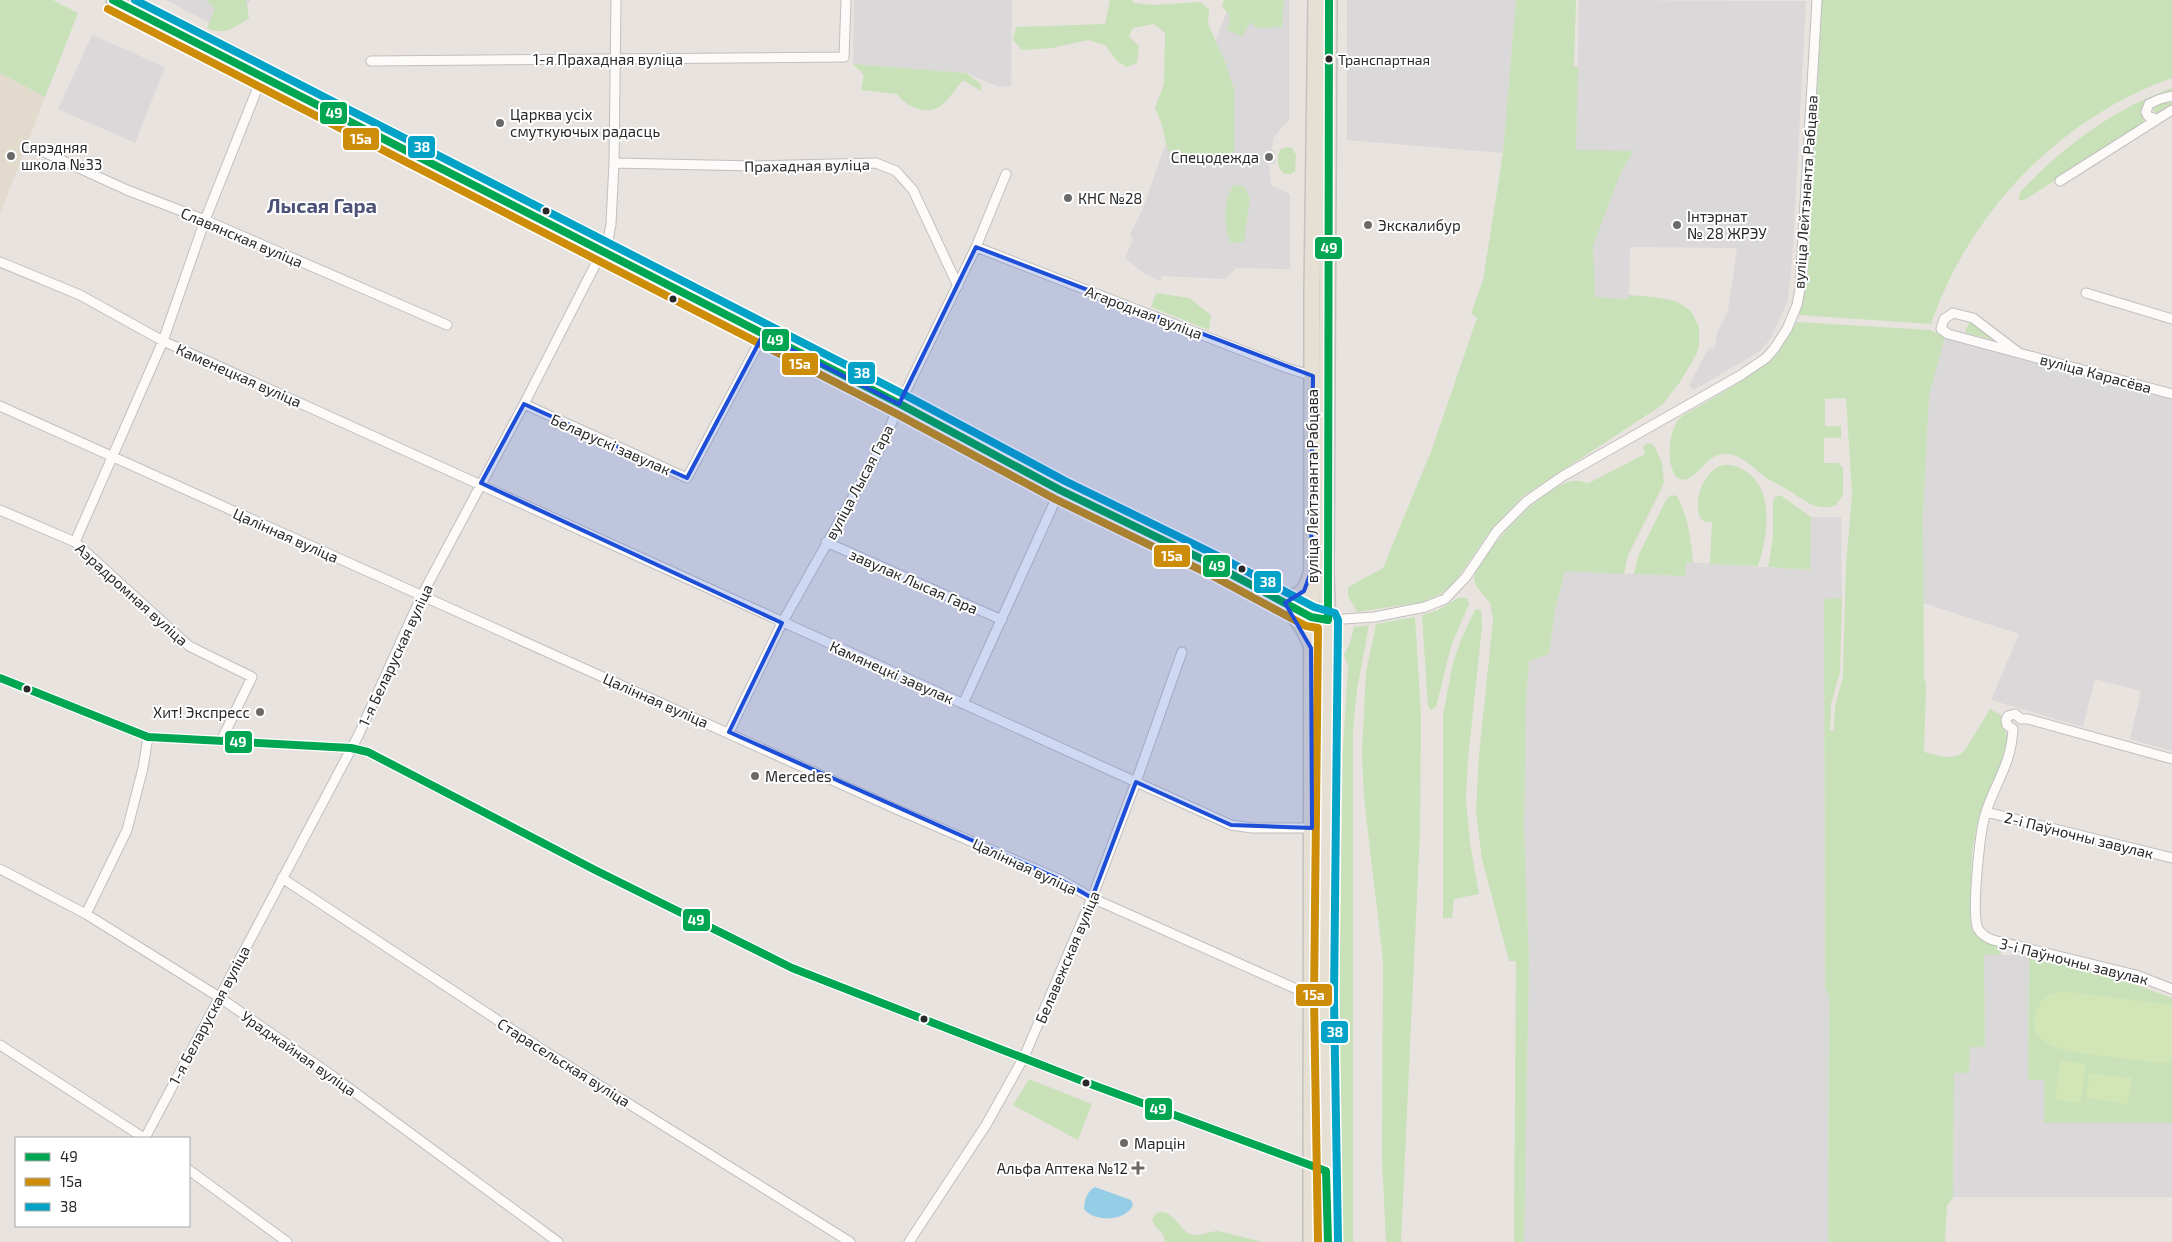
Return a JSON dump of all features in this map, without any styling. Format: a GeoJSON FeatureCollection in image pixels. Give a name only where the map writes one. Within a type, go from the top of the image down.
{"type":"FeatureCollection","features":[{"type":"Feature","properties":{"kind":"highway","name":"вуліца Лейтэнанта Рабцава"},"geometry":{"type":"LineString","coordinates":[[1316,0],[1312,292],[1312,828],[1310,996],[1318,1168],[1328,1242]]}},
{"type":"Feature","properties":{"kind":"highway","name":"вуліца Лейтэнанта Рабцава"},"geometry":{"type":"LineString","coordinates":[[1311,1242],[1318,1168],[1324,999],[1328,620],[1329,0]]}},
{"type":"Feature","properties":{"kind":"highway"},"geometry":{"type":"LineString","coordinates":[[1274,598],[1288,599],[1299,595],[1308,586],[1311,572]]}},
{"type":"Feature","properties":{"kind":"highway"},"geometry":{"type":"LineString","coordinates":[[1274,598],[1292,611],[1300,622],[1311,648]]}},
{"type":"Feature","properties":{"kind":"main road"},"geometry":{"type":"LineString","coordinates":[[113,0],[900,404],[1060,490],[1200,558],[1311,617],[1328,620]]}},
{"type":"Feature","properties":{"kind":"street","name":"1-я Беларуская вуліца"},"geometry":{"type":"LineString","coordinates":[[146,1137],[351,748],[422,595],[524,404],[608,240],[611,224],[614,162],[616,0]]}},
{"type":"Feature","properties":{"kind":"street","name":"1-я Прахадная вуліца"},"geometry":{"type":"LineString","coordinates":[[371,61],[844,57],[846,0]]}},
{"type":"Feature","properties":{"kind":"street","name":"вуліца Лейтэнанта Рабцава"},"geometry":{"type":"LineString","coordinates":[[1328,620],[1393,614],[1425,607],[1444,599],[1466,577],[1497,531],[1511,515],[1538,493],[1648,426],[1741,375],[1774,349],[1793,317],[1800,289],[1817,0]]}},
{"type":"Feature","properties":{"kind":"street"},"geometry":{"type":"LineString","coordinates":[[75,542],[163,341],[205,220],[262,76]]}},
{"type":"Feature","properties":{"kind":"street"},"geometry":{"type":"LineString","coordinates":[[2155,119],[2148,116],[2146,112],[2149,104],[2172,96]]}},
{"type":"Feature","properties":{"kind":"street"},"geometry":{"type":"LineString","coordinates":[[2060,181],[2155,119],[2172,110]]}},
{"type":"Feature","properties":{"kind":"street","name":"Славянская вуліца"},"geometry":{"type":"LineString","coordinates":[[37,149],[127,190],[205,220],[447,325]]}},
{"type":"Feature","properties":{"kind":"street","name":"Прахадная вуліца"},"geometry":{"type":"LineString","coordinates":[[614,162],[755,166],[876,163],[887,166],[902,176],[913,190],[958,286]]}},
{"type":"Feature","properties":{"kind":"street","name":"вуліца Лысая Гара"},"geometry":{"type":"LineString","coordinates":[[729,732],[782,623],[880,449],[976,247],[1006,174]]}},
{"type":"Feature","properties":{"kind":"street","name":"Агародная вуліца"},"geometry":{"type":"LineString","coordinates":[[976,247],[1301,374],[1313,376]]}},
{"type":"Feature","properties":{"kind":"street","name":"Каменецкая вуліца"},"geometry":{"type":"LineString","coordinates":[[0,262],[80,295],[163,341],[480,484]]}},
{"type":"Feature","properties":{"kind":"street"},"geometry":{"type":"LineString","coordinates":[[2086,293],[2172,319]]}},
{"type":"Feature","properties":{"kind":"street","name":"вуліца Карасёва"},"geometry":{"type":"LineString","coordinates":[[2019,353],[1968,316],[1953,313],[1944,319],[1941,329],[1944,333],[2172,394]]}},
{"type":"Feature","properties":{"kind":"street","name":"Беларускі завулак"},"geometry":{"type":"LineString","coordinates":[[524,404],[687,478],[763,334]]}},
{"type":"Feature","properties":{"kind":"street","name":"Цалінная вуліца"},"geometry":{"type":"LineString","coordinates":[[0,406],[729,732],[903,812],[1061,880],[1092,898],[1310,996]]}},
{"type":"Feature","properties":{"kind":"street","name":"Камянецкі завулак"},"geometry":{"type":"LineString","coordinates":[[480,484],[782,623],[1231,825],[1252,828],[1312,828]]}},
{"type":"Feature","properties":{"kind":"street"},"geometry":{"type":"LineString","coordinates":[[963,704],[1060,490]]}},
{"type":"Feature","properties":{"kind":"street","name":"Аэрадромная вуліца"},"geometry":{"type":"LineString","coordinates":[[0,510],[75,542],[189,646],[252,677],[221,741]]}},
{"type":"Feature","properties":{"kind":"street","name":"завулак Лысая Гара"},"geometry":{"type":"LineString","coordinates":[[826,542],[1002,620]]}},
{"type":"Feature","properties":{"kind":"street","name":"Белавежская вуліца"},"geometry":{"type":"LineString","coordinates":[[909,1242],[986,1125],[1024,1057],[1092,898],[1182,652]]}},
{"type":"Feature","properties":{"kind":"street"},"geometry":{"type":"LineString","coordinates":[[0,678],[148,738],[351,748],[378,757],[604,875],[792,968],[1318,1168]]}},
{"type":"Feature","properties":{"kind":"street"},"geometry":{"type":"LineString","coordinates":[[1986,812],[2009,760],[2013,729],[2007,725],[2008,716],[2015,714],[2021,719],[2028,719],[2172,758]]}},
{"type":"Feature","properties":{"kind":"street"},"geometry":{"type":"LineString","coordinates":[[86,914],[127,830],[143,768],[148,738]]}},
{"type":"Feature","properties":{"kind":"street","name":"2-і Паўночны завулак"},"geometry":{"type":"LineString","coordinates":[[1986,812],[2172,858]]}},
{"type":"Feature","properties":{"kind":"street","name":"3-і Паўночны завулак"},"geometry":{"type":"LineString","coordinates":[[1986,812],[1980,836],[1978,856],[1976,918],[1978,929],[1986,937],[2136,975],[2172,989]]}},
{"type":"Feature","properties":{"kind":"street","name":"Ураджайная вуліца"},"geometry":{"type":"LineString","coordinates":[[0,869],[86,914],[219,997],[334,1077],[558,1242]]}},
{"type":"Feature","properties":{"kind":"street","name":"Старасельская вуліца"},"geometry":{"type":"LineString","coordinates":[[282,878],[538,1046],[850,1242]]}},
{"type":"Feature","properties":{"kind":"street"},"geometry":{"type":"LineString","coordinates":[[0,1045],[143,1137]]}},
{"type":"Feature","properties":{"kind":"street"},"geometry":{"type":"LineString","coordinates":[[190,1171],[287,1242]]}},
{"type":"Feature","properties":{"kind":"highlighted area"},"geometry":{"type":"Polygon","coordinates":[[[976,247],[1313,376],[1311,572],[1304,591],[1285,603],[1311,648],[1312,828],[1231,825],[1136,782],[1092,898],[1061,880],[729,732],[782,623],[481,483],[524,404],[687,478],[763,335],[899,404],[976,247]]]}},
{"type":"Feature","properties":{"kind":"shaded area"},"geometry":{"type":"Polygon","coordinates":[[[166,0],[251,0],[225,31],[166,0]]]}},
{"type":"Feature","properties":{"kind":"shaded area"},"geometry":{"type":"Polygon","coordinates":[[[854,0],[1012,0],[1011,86],[999,87],[966,73],[853,64],[854,0]]]}},
{"type":"Feature","properties":{"kind":"shaded area"},"geometry":{"type":"Polygon","coordinates":[[[1231,0],[1289,0],[1289,120],[1273,138],[1272,150],[1275,151],[1275,164],[1269,164],[1271,185],[1290,194],[1290,269],[1236,268],[1226,279],[1162,276],[1160,281],[1143,273],[1125,258],[1133,240],[1130,234],[1143,208],[1169,134],[1179,137],[1231,0]]]}},
{"type":"Feature","properties":{"kind":"shaded area"},"geometry":{"type":"Polygon","coordinates":[[[1347,0],[1516,0],[1503,153],[1347,140],[1347,0]]]}},
{"type":"Feature","properties":{"kind":"shaded area"},"geometry":{"type":"Polygon","coordinates":[[[1579,0],[1806,1],[1793,247],[1788,300],[1771,338],[1760,351],[1694,390],[1689,385],[1708,349],[1715,347],[1717,332],[1728,312],[1737,248],[1630,247],[1629,299],[1595,297],[1593,246],[1621,172],[1633,151],[1576,151],[1579,0]]]}},
{"type":"Feature","properties":{"kind":"shaded area"},"geometry":{"type":"Polygon","coordinates":[[[92,35],[165,67],[135,143],[58,109],[92,35]]]}},
{"type":"Feature","properties":{"kind":"shaded area","name":"Сярэдняя школа №33"},"geometry":{"type":"Polygon","coordinates":[[[0,73],[45,97],[0,215],[0,73]]]}},
{"type":"Feature","properties":{"kind":"shaded area"},"geometry":{"type":"Polygon","coordinates":[[[1945,337],[2172,397],[2172,751],[2130,739],[2141,691],[2095,679],[2083,727],[1991,700],[2019,634],[1923,603],[1923,515],[1929,396],[1945,337]]]}},
{"type":"Feature","properties":{"kind":"shaded area"},"geometry":{"type":"Polygon","coordinates":[[[1811,517],[1841,517],[1842,598],[1824,600],[1825,987],[1829,996],[1828,1242],[1524,1242],[1529,961],[1524,830],[1526,702],[1529,661],[1549,654],[1555,610],[1565,571],[1685,576],[1686,562],[1810,570],[1811,517]]]}},
{"type":"Feature","properties":{"kind":"shaded area"},"geometry":{"type":"Polygon","coordinates":[[[1984,955],[2029,955],[2028,1080],[2044,1080],[2044,1123],[2172,1123],[2172,1197],[1953,1197],[1954,1073],[1969,1073],[1970,1047],[1985,1047],[1984,955]]]}},
{"type":"Feature","properties":{"kind":"green space"},"geometry":{"type":"Polygon","coordinates":[[[0,0],[53,0],[78,13],[45,97],[0,73],[0,0]]]}},
{"type":"Feature","properties":{"kind":"green space"},"geometry":{"type":"Polygon","coordinates":[[[207,0],[246,0],[249,18],[229,30],[218,31],[207,28],[215,9],[207,0]]]}},
{"type":"Feature","properties":{"kind":"green space"},"geometry":{"type":"Polygon","coordinates":[[[1110,0],[1131,0],[1135,3],[1152,5],[1200,2],[1209,9],[1208,24],[1226,64],[1234,89],[1234,158],[1212,161],[1168,151],[1161,122],[1155,108],[1164,83],[1165,33],[1154,24],[1133,28],[1129,36],[1139,46],[1137,63],[1126,67],[1117,61],[1105,45],[1088,40],[1052,48],[1022,50],[1013,40],[1016,27],[1105,24],[1110,0]]]}},
{"type":"Feature","properties":{"kind":"green space"},"geometry":{"type":"Polygon","coordinates":[[[1224,0],[1284,0],[1282,27],[1256,28],[1251,22],[1242,36],[1227,30],[1230,16],[1222,6],[1224,0]]]}},
{"type":"Feature","properties":{"kind":"green space"},"geometry":{"type":"Polygon","coordinates":[[[1516,0],[1576,0],[1574,66],[1578,67],[1576,150],[1633,151],[1621,172],[1593,246],[1595,297],[1629,299],[1629,295],[1676,301],[1691,311],[1699,327],[1699,346],[1696,355],[1680,382],[1662,405],[1522,497],[1488,534],[1454,583],[1441,594],[1423,602],[1357,612],[1348,596],[1348,587],[1383,568],[1432,449],[1477,318],[1471,313],[1483,280],[1503,153],[1516,0]]]}},
{"type":"Feature","properties":{"kind":"green space"},"geometry":{"type":"Polygon","coordinates":[[[1822,0],[2172,0],[2172,78],[2131,95],[2093,117],[2057,144],[2024,174],[1995,207],[1969,244],[1948,283],[1931,324],[1799,315],[1808,268],[1822,0]]]}},
{"type":"Feature","properties":{"kind":"green space"},"geometry":{"type":"Polygon","coordinates":[[[853,64],[966,73],[981,84],[981,91],[963,80],[942,105],[936,109],[917,109],[906,103],[897,94],[861,90],[864,75],[853,64]]]}},
{"type":"Feature","properties":{"kind":"green space"},"geometry":{"type":"Polygon","coordinates":[[[2172,88],[2172,93],[2144,112],[2143,125],[2024,200],[2019,200],[2020,193],[2025,187],[2051,162],[2083,136],[2134,104],[2172,88]]]}},
{"type":"Feature","properties":{"kind":"green space"},"geometry":{"type":"Polygon","coordinates":[[[2172,97],[2172,108],[2158,114],[2154,112],[2153,106],[2172,97]]]}},
{"type":"Feature","properties":{"kind":"green space"},"geometry":{"type":"Polygon","coordinates":[[[1286,147],[1292,148],[1296,155],[1295,171],[1291,174],[1284,174],[1278,163],[1280,150],[1286,147]]]}},
{"type":"Feature","properties":{"kind":"green space"},"geometry":{"type":"Polygon","coordinates":[[[1234,185],[1244,186],[1250,199],[1244,242],[1230,243],[1227,229],[1226,205],[1234,185]]]}},
{"type":"Feature","properties":{"kind":"green space"},"geometry":{"type":"Polygon","coordinates":[[[1156,293],[1189,298],[1211,315],[1209,330],[1151,307],[1156,293]]]}},
{"type":"Feature","properties":{"kind":"green space"},"geometry":{"type":"Polygon","coordinates":[[[1971,321],[1998,341],[1966,333],[1965,330],[1971,321]]]}},
{"type":"Feature","properties":{"kind":"green space"},"geometry":{"type":"Polygon","coordinates":[[[1797,322],[1930,330],[1945,337],[1929,396],[1923,515],[1924,676],[1926,686],[1924,752],[1946,757],[1961,754],[1990,709],[2001,715],[2008,741],[2003,762],[1978,820],[1972,852],[1970,918],[1972,930],[1980,939],[2001,948],[2001,955],[1984,955],[1985,1047],[1970,1047],[1969,1073],[1954,1073],[1953,1197],[1947,1206],[1945,1242],[1828,1242],[1829,996],[1825,987],[1824,599],[1842,598],[1840,672],[1831,704],[1830,730],[1834,731],[1835,707],[1843,676],[1846,564],[1852,494],[1846,398],[1825,399],[1825,426],[1841,426],[1841,438],[1824,438],[1824,463],[1838,463],[1843,468],[1843,495],[1836,505],[1829,507],[1816,506],[1769,480],[1742,459],[1729,454],[1717,455],[1690,478],[1685,480],[1677,478],[1671,464],[1671,437],[1677,421],[1762,366],[1787,338],[1797,322]]]}},
{"type":"Feature","properties":{"kind":"green space"},"geometry":{"type":"Polygon","coordinates":[[[1651,443],[1655,447],[1662,463],[1664,483],[1628,555],[1624,574],[1565,571],[1555,610],[1549,654],[1529,661],[1526,702],[1524,830],[1529,961],[1524,1242],[1514,1242],[1516,961],[1509,961],[1482,859],[1476,811],[1479,755],[1493,620],[1490,603],[1476,586],[1474,577],[1491,549],[1506,531],[1541,497],[1559,486],[1575,481],[1587,484],[1645,454],[1643,447],[1651,443]]]}},
{"type":"Feature","properties":{"kind":"green space"},"geometry":{"type":"Polygon","coordinates":[[[1723,465],[1733,466],[1748,473],[1757,482],[1762,492],[1765,504],[1766,530],[1758,566],[1710,564],[1712,522],[1705,522],[1700,518],[1698,511],[1699,495],[1701,487],[1710,473],[1723,465]]]}},
{"type":"Feature","properties":{"kind":"green space"},"geometry":{"type":"Polygon","coordinates":[[[1671,495],[1677,496],[1684,512],[1693,562],[1686,562],[1685,576],[1634,574],[1639,554],[1666,500],[1671,495]]]}},
{"type":"Feature","properties":{"kind":"green space"},"geometry":{"type":"Polygon","coordinates":[[[1780,495],[1811,517],[1810,570],[1768,567],[1773,538],[1773,502],[1775,497],[1780,495]]]}},
{"type":"Feature","properties":{"kind":"green space"},"geometry":{"type":"Polygon","coordinates":[[[1458,598],[1467,598],[1469,604],[1451,646],[1436,707],[1431,710],[1428,707],[1422,615],[1438,610],[1458,598]]]}},
{"type":"Feature","properties":{"kind":"green space"},"geometry":{"type":"Polygon","coordinates":[[[1479,609],[1481,611],[1482,627],[1468,758],[1466,799],[1470,843],[1479,894],[1454,899],[1452,918],[1443,918],[1443,715],[1453,663],[1460,642],[1475,610],[1479,609]]]}},
{"type":"Feature","properties":{"kind":"green space"},"geometry":{"type":"Polygon","coordinates":[[[1415,617],[1421,714],[1420,831],[1401,1242],[1386,1242],[1382,1159],[1383,961],[1364,798],[1362,752],[1366,672],[1376,624],[1415,617]]]}},
{"type":"Feature","properties":{"kind":"green space"},"geometry":{"type":"Polygon","coordinates":[[[1369,625],[1357,690],[1353,731],[1353,1242],[1335,1242],[1343,750],[1348,666],[1344,655],[1350,643],[1354,627],[1369,625]]]}},
{"type":"Feature","properties":{"kind":"green space"},"geometry":{"type":"Polygon","coordinates":[[[2029,955],[2137,985],[2172,998],[2172,1123],[2044,1123],[2044,1080],[2028,1080],[2029,955]]]}},
{"type":"Feature","properties":{"kind":"green space"},"geometry":{"type":"Polygon","coordinates":[[[2062,991],[2172,1005],[2172,1062],[2157,1063],[2068,1051],[2045,1042],[2037,1034],[2034,1024],[2036,1011],[2046,997],[2062,991]]]}},
{"type":"Feature","properties":{"kind":"green space"},"geometry":{"type":"Polygon","coordinates":[[[2060,1060],[2086,1064],[2081,1103],[2055,1100],[2060,1060]]]}},
{"type":"Feature","properties":{"kind":"green space"},"geometry":{"type":"Polygon","coordinates":[[[2089,1073],[2132,1078],[2128,1104],[2086,1098],[2089,1073]]]}},
{"type":"Feature","properties":{"kind":"green space"},"geometry":{"type":"Polygon","coordinates":[[[1029,1079],[1092,1104],[1078,1140],[1013,1105],[1029,1079]]]}},
{"type":"Feature","properties":{"kind":"green space"},"geometry":{"type":"Polygon","coordinates":[[[1157,1213],[1167,1213],[1185,1230],[1194,1235],[1218,1231],[1263,1242],[1165,1242],[1163,1235],[1152,1219],[1157,1213]]]}},
{"type":"Feature","properties":{"kind":"water"},"geometry":{"type":"Polygon","coordinates":[[[1095,1187],[1131,1200],[1133,1205],[1130,1210],[1117,1217],[1095,1217],[1084,1209],[1086,1196],[1095,1187]]]}},
{"type":"Feature","properties":{"kind":"transit line","name":"49"},"geometry":{"type":"LineString","coordinates":[[113,0],[900,404],[1060,490],[1216,566],[1311,617],[1328,620],[1329,0]]}},
{"type":"Feature","properties":{"kind":"transit line","name":"38"},"geometry":{"type":"LineString","coordinates":[[135,0],[905,395],[1065,481],[1220,557],[1314,607],[1335,613],[1338,620],[1334,999],[1338,1242]]}},
{"type":"Feature","properties":{"kind":"transit line","name":"15а"},"geometry":{"type":"LineString","coordinates":[[108,9],[895,413],[1055,499],[1211,575],[1306,626],[1318,628],[1314,999],[1318,1242]]}},
{"type":"Feature","properties":{"kind":"transit line","name":"49"},"geometry":{"type":"LineString","coordinates":[[0,678],[148,737],[351,748],[368,752],[595,870],[792,968],[1085,1082],[1326,1171],[1328,1242]]}},
{"type":"Feature","properties":{"kind":"place","name":"Транспартная"},"geometry":{"type":"Point","coordinates":[1329,59]}},
{"type":"Feature","properties":{"kind":"place","name":"Царква усіх смуткуючых радасць"},"geometry":{"type":"Point","coordinates":[500,123]}},
{"type":"Feature","properties":{"kind":"place","name":"Сярэдняя школа №33"},"geometry":{"type":"Point","coordinates":[11,156]}},
{"type":"Feature","properties":{"kind":"place","name":"Спецодежда"},"geometry":{"type":"Point","coordinates":[1269,157]}},
{"type":"Feature","properties":{"kind":"place","name":"КНС №28"},"geometry":{"type":"Point","coordinates":[1068,198]}},
{"type":"Feature","properties":{"kind":"place","name":"Экскалибур"},"geometry":{"type":"Point","coordinates":[1368,225]}},
{"type":"Feature","properties":{"kind":"place","name":"Інтэрнат № 28 ЖРЭУ"},"geometry":{"type":"Point","coordinates":[1677,225]}},
{"type":"Feature","properties":{"kind":"place","name":"Хит! Экспресс"},"geometry":{"type":"Point","coordinates":[260,712]}},
{"type":"Feature","properties":{"kind":"place","name":"Mercedes"},"geometry":{"type":"Point","coordinates":[755,776]}},
{"type":"Feature","properties":{"kind":"place","name":"Марцін"},"geometry":{"type":"Point","coordinates":[1124,1143]}},
{"type":"Feature","properties":{"kind":"place","name":"Альфа Аптека №12"},"geometry":{"type":"Point","coordinates":[1138,1168]}},
{"type":"Feature","properties":{"kind":"district","name":"Лысая Гара"},"geometry":{"type":"Point","coordinates":[322,205]}}]}
